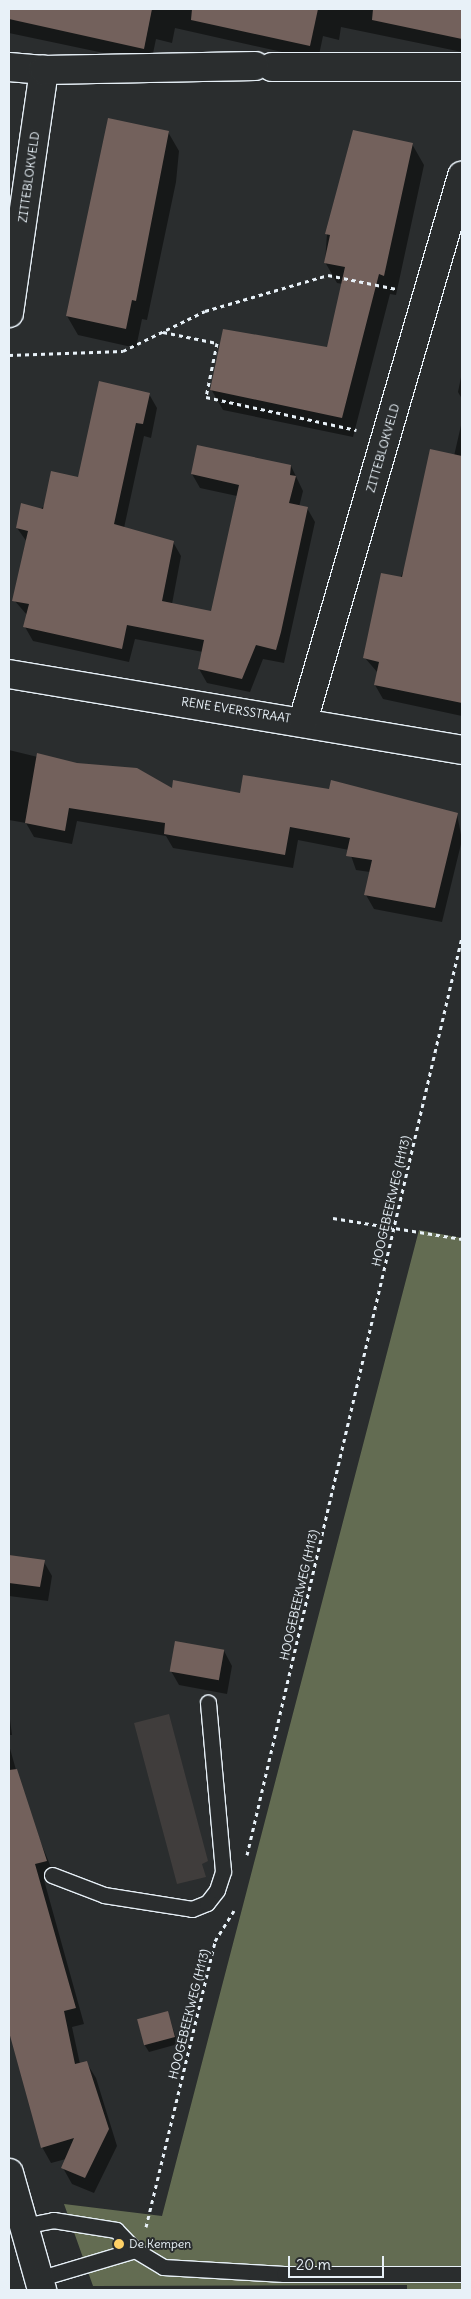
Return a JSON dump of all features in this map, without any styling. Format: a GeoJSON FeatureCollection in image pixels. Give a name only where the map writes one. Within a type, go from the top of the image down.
{"type":"FeatureCollection","features":[{"type":"Feature","properties":{"kind":"street"},"geometry":{"type":"LineString","coordinates":[[9,67],[44,70],[263,66],[462,67]]}},
{"type":"Feature","properties":{"kind":"street","name":"ZITTEBLOKVELD"},"geometry":{"type":"LineString","coordinates":[[9,313],[44,70]]}},
{"type":"Feature","properties":{"kind":"street","name":"ZITTEBLOKVELD"},"geometry":{"type":"LineString","coordinates":[[303,721],[462,176]]}},
{"type":"Feature","properties":{"kind":"street","name":"RENE EVERSSTRAAT"},"geometry":{"type":"LineString","coordinates":[[9,674],[303,721],[462,750]]}},
{"type":"Feature","properties":{"kind":"street"},"geometry":{"type":"LineString","coordinates":[[9,2173],[40,2285]]}},
{"type":"Feature","properties":{"kind":"lane"},"geometry":{"type":"LineString","coordinates":[[52,1875],[104,1895],[192,1909],[207,1903],[217,1890],[222,1871],[208,1703]]}},
{"type":"Feature","properties":{"kind":"lane"},"geometry":{"type":"LineString","coordinates":[[23,2226],[53,2220],[116,2230],[136,2250],[163,2267],[284,2274],[462,2274]]}},
{"type":"Feature","properties":{"kind":"lane"},"geometry":{"type":"LineString","coordinates":[[40,2285],[136,2250]]}},
{"type":"Feature","properties":{"kind":"path"},"geometry":{"type":"LineString","coordinates":[[9,355],[123,350],[205,311],[328,275],[428,296]]}},
{"type":"Feature","properties":{"kind":"path"},"geometry":{"type":"LineString","coordinates":[[162,332],[217,343],[206,397],[386,437]]}},
{"type":"Feature","properties":{"kind":"path","name":"HOOGEBEEKWEG (H113)"},"geometry":{"type":"LineString","coordinates":[[246,1857],[462,937]]}},
{"type":"Feature","properties":{"kind":"path"},"geometry":{"type":"LineString","coordinates":[[333,1218],[394,1226],[462,1239]]}},
{"type":"Feature","properties":{"kind":"path","name":"HOOGEBEEKWEG (H113)"},"geometry":{"type":"LineString","coordinates":[[136,2250],[147,2226],[216,1941],[235,1906]]}},
{"type":"Feature","properties":{"kind":"shaded area"},"geometry":{"type":"Polygon","coordinates":[[[169,1714],[208,1861],[202,1864],[206,1877],[177,1884],[134,1723],[169,1714]]]}},
{"type":"Feature","properties":{"kind":"green space"},"geometry":{"type":"Polygon","coordinates":[[[419,1230],[462,1238],[462,2290],[407,2290],[407,2285],[93,2286],[64,2204],[162,2216],[419,1230]]]}},
{"type":"Feature","properties":{"kind":"building"},"geometry":{"type":"Polygon","coordinates":[[[9,9],[152,9],[144,49],[9,19],[9,9]]]}},
{"type":"Feature","properties":{"kind":"building"},"geometry":{"type":"Polygon","coordinates":[[[192,9],[318,9],[310,46],[191,20],[192,9]]]}},
{"type":"Feature","properties":{"kind":"building"},"geometry":{"type":"Polygon","coordinates":[[[373,9],[462,9],[462,39],[372,20],[373,9]]]}},
{"type":"Feature","properties":{"kind":"building"},"geometry":{"type":"Polygon","coordinates":[[[108,118],[169,131],[136,301],[132,300],[126,329],[66,316],[108,118]]]}},
{"type":"Feature","properties":{"kind":"building"},"geometry":{"type":"Polygon","coordinates":[[[353,130],[413,143],[384,276],[379,274],[342,418],[210,390],[223,329],[327,347],[345,267],[324,263],[330,235],[325,234],[353,130]]]}},
{"type":"Feature","properties":{"kind":"building"},"geometry":{"type":"Polygon","coordinates":[[[99,381],[150,393],[143,424],[136,423],[114,524],[174,541],[162,601],[211,611],[239,485],[191,474],[197,445],[291,465],[290,475],[296,476],[289,503],[308,507],[281,632],[276,650],[256,645],[242,679],[198,669],[204,640],[127,625],[122,649],[23,627],[29,604],[12,601],[28,531],[16,528],[21,503],[43,509],[51,471],[78,477],[99,381]]]}},
{"type":"Feature","properties":{"kind":"building"},"geometry":{"type":"Polygon","coordinates":[[[430,449],[462,456],[462,703],[374,685],[379,662],[363,658],[381,573],[402,577],[430,449]]]}},
{"type":"Feature","properties":{"kind":"building"},"geometry":{"type":"Polygon","coordinates":[[[37,753],[77,763],[137,768],[172,788],[173,780],[240,793],[243,775],[329,789],[331,780],[458,813],[435,908],[364,895],[372,860],[346,856],[350,838],[290,827],[285,855],[164,834],[165,823],[69,808],[65,831],[25,823],[37,753]]]}},
{"type":"Feature","properties":{"kind":"building"},"geometry":{"type":"Polygon","coordinates":[[[9,1555],[45,1560],[40,1587],[9,1583],[9,1555]]]}},
{"type":"Feature","properties":{"kind":"building"},"geometry":{"type":"Polygon","coordinates":[[[175,1641],[224,1650],[219,1680],[170,1672],[175,1641]]]}},
{"type":"Feature","properties":{"kind":"building"},"geometry":{"type":"Polygon","coordinates":[[[17,1769],[47,1861],[35,1864],[76,2008],[64,2011],[75,2064],[87,2061],[109,2129],[85,2178],[61,2168],[74,2138],[41,2148],[9,2032],[9,1770],[17,1769]]]}},
{"type":"Feature","properties":{"kind":"building"},"geometry":{"type":"Polygon","coordinates":[[[168,2011],[175,2037],[144,2045],[137,2019],[168,2011]]]}},
{"type":"Feature","properties":{"kind":"place","name":"De Kempen"},"geometry":{"type":"Point","coordinates":[119,2244]}}]}
